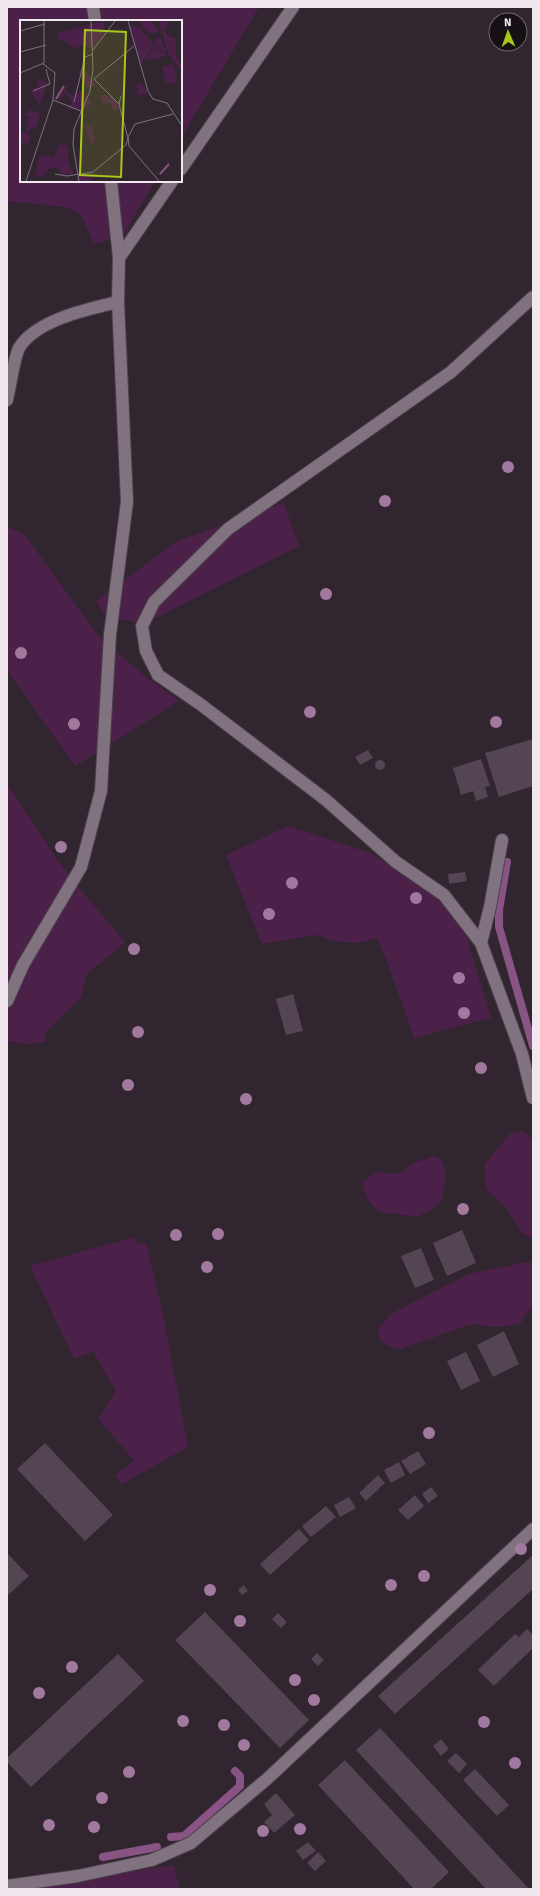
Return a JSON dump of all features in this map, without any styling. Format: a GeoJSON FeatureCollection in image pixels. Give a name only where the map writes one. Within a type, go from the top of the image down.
{"type":"FeatureCollection","features":[{"type":"Feature","properties":{"kind":"street"},"geometry":{"type":"LineString","coordinates":[[93,7],[95,20]]}},
{"type":"Feature","properties":{"kind":"street"},"geometry":{"type":"LineString","coordinates":[[182,168],[293,7]]}},
{"type":"Feature","properties":{"kind":"street"},"geometry":{"type":"LineString","coordinates":[[7,1001],[23,965],[81,867],[101,791],[110,635],[127,502],[118,302],[119,258],[111,182]]}},
{"type":"Feature","properties":{"kind":"street"},"geometry":{"type":"LineString","coordinates":[[119,258],[171,182]]}},
{"type":"Feature","properties":{"kind":"street"},"geometry":{"type":"LineString","coordinates":[[533,297],[451,372],[228,529],[154,602],[142,626],[146,650],[158,675],[200,704],[326,800],[396,862],[444,894],[481,943],[522,1054],[533,1098]]}},
{"type":"Feature","properties":{"kind":"street"},"geometry":{"type":"LineString","coordinates":[[7,400],[19,349],[30,336],[49,323],[118,302]]}},
{"type":"Feature","properties":{"kind":"street"},"geometry":{"type":"LineString","coordinates":[[481,943],[490,907],[502,840]]}},
{"type":"Feature","properties":{"kind":"street"},"geometry":{"type":"LineString","coordinates":[[7,1886],[78,1876],[152,1860],[191,1843],[267,1779],[533,1529]]}},
{"type":"Feature","properties":{"kind":"shaded area"},"geometry":{"type":"Polygon","coordinates":[[[7,7],[259,7],[182,136],[182,20],[20,20],[20,182],[154,182],[123,235],[94,244],[81,215],[66,207],[7,201],[7,7]]]}},
{"type":"Feature","properties":{"kind":"shaded area"},"geometry":{"type":"Polygon","coordinates":[[[284,503],[299,546],[144,624],[105,616],[96,601],[177,541],[284,503]]]}},
{"type":"Feature","properties":{"kind":"shaded area"},"geometry":{"type":"Polygon","coordinates":[[[7,527],[25,535],[99,637],[146,677],[179,701],[75,766],[7,670],[7,527]]]}},
{"type":"Feature","properties":{"kind":"shaded area"},"geometry":{"type":"Polygon","coordinates":[[[7,784],[57,859],[125,942],[86,975],[81,998],[46,1032],[45,1042],[27,1044],[7,1041],[7,784]]]}},
{"type":"Feature","properties":{"kind":"shaded area"},"geometry":{"type":"Polygon","coordinates":[[[288,826],[370,853],[445,901],[466,935],[491,1018],[414,1038],[385,956],[377,938],[357,943],[333,941],[317,935],[262,944],[226,855],[288,826]]]}},
{"type":"Feature","properties":{"kind":"shaded area"},"geometry":{"type":"Polygon","coordinates":[[[523,1131],[533,1140],[533,1239],[521,1232],[507,1209],[486,1189],[484,1165],[510,1134],[523,1131]]]}},
{"type":"Feature","properties":{"kind":"shaded area"},"geometry":{"type":"Polygon","coordinates":[[[435,1156],[442,1161],[446,1173],[442,1199],[432,1209],[418,1217],[379,1212],[367,1199],[362,1183],[374,1172],[399,1174],[413,1163],[435,1156]]]}},
{"type":"Feature","properties":{"kind":"shaded area"},"geometry":{"type":"Polygon","coordinates":[[[134,1237],[137,1244],[146,1242],[162,1310],[188,1447],[122,1484],[115,1476],[134,1460],[98,1419],[116,1391],[93,1351],[74,1359],[30,1266],[134,1237]]]}},
{"type":"Feature","properties":{"kind":"shaded area"},"geometry":{"type":"Polygon","coordinates":[[[527,1262],[533,1263],[533,1304],[520,1324],[496,1327],[473,1324],[397,1350],[379,1340],[378,1329],[392,1313],[469,1274],[527,1262]]]}},
{"type":"Feature","properties":{"kind":"shaded area"},"geometry":{"type":"Polygon","coordinates":[[[173,1865],[180,1889],[25,1889],[173,1865]]]}},
{"type":"Feature","properties":{"kind":"building"},"geometry":{"type":"Polygon","coordinates":[[[533,739],[533,786],[499,797],[485,753],[533,739]]]}},
{"type":"Feature","properties":{"kind":"building"},"geometry":{"type":"Polygon","coordinates":[[[368,750],[373,758],[360,765],[355,757],[368,750]]]}},
{"type":"Feature","properties":{"kind":"building"},"geometry":{"type":"Polygon","coordinates":[[[481,759],[490,786],[485,787],[488,797],[476,801],[473,791],[461,795],[453,768],[481,759]]]}},
{"type":"Feature","properties":{"kind":"building"},"geometry":{"type":"Polygon","coordinates":[[[380,760],[385,765],[380,770],[375,765],[380,760]]]}},
{"type":"Feature","properties":{"kind":"building"},"geometry":{"type":"Polygon","coordinates":[[[465,872],[467,881],[449,884],[448,874],[465,872]]]}},
{"type":"Feature","properties":{"kind":"building"},"geometry":{"type":"Polygon","coordinates":[[[293,994],[303,1031],[286,1035],[276,999],[293,994]]]}},
{"type":"Feature","properties":{"kind":"building"},"geometry":{"type":"Polygon","coordinates":[[[462,1230],[476,1263],[447,1276],[433,1243],[462,1230]]]}},
{"type":"Feature","properties":{"kind":"building"},"geometry":{"type":"Polygon","coordinates":[[[421,1248],[434,1280],[415,1288],[401,1256],[421,1248]]]}},
{"type":"Feature","properties":{"kind":"building"},"geometry":{"type":"Polygon","coordinates":[[[504,1331],[519,1364],[493,1377],[477,1345],[504,1331]]]}},
{"type":"Feature","properties":{"kind":"building"},"geometry":{"type":"Polygon","coordinates":[[[466,1352],[480,1381],[461,1390],[447,1361],[466,1352]]]}},
{"type":"Feature","properties":{"kind":"building"},"geometry":{"type":"Polygon","coordinates":[[[45,1443],[113,1515],[85,1541],[17,1469],[45,1443]]]}},
{"type":"Feature","properties":{"kind":"building"},"geometry":{"type":"Polygon","coordinates":[[[418,1451],[426,1464],[410,1474],[401,1461],[418,1451]]]}},
{"type":"Feature","properties":{"kind":"building"},"geometry":{"type":"Polygon","coordinates":[[[399,1462],[405,1475],[391,1483],[384,1470],[399,1462]]]}},
{"type":"Feature","properties":{"kind":"building"},"geometry":{"type":"Polygon","coordinates":[[[378,1475],[385,1483],[366,1501],[359,1493],[378,1475]]]}},
{"type":"Feature","properties":{"kind":"building"},"geometry":{"type":"Polygon","coordinates":[[[431,1487],[438,1496],[428,1503],[422,1494],[431,1487]]]}},
{"type":"Feature","properties":{"kind":"building"},"geometry":{"type":"Polygon","coordinates":[[[415,1495],[424,1506],[408,1520],[398,1510],[415,1495]]]}},
{"type":"Feature","properties":{"kind":"building"},"geometry":{"type":"Polygon","coordinates":[[[349,1497],[356,1508],[340,1517],[334,1505],[349,1497]]]}},
{"type":"Feature","properties":{"kind":"building"},"geometry":{"type":"Polygon","coordinates":[[[326,1506],[336,1517],[311,1537],[302,1526],[326,1506]]]}},
{"type":"Feature","properties":{"kind":"building"},"geometry":{"type":"Polygon","coordinates":[[[299,1529],[309,1540],[270,1575],[260,1564],[299,1529]]]}},
{"type":"Feature","properties":{"kind":"building"},"geometry":{"type":"Polygon","coordinates":[[[7,1553],[29,1576],[7,1596],[7,1553]]]}},
{"type":"Feature","properties":{"kind":"building"},"geometry":{"type":"Polygon","coordinates":[[[533,1555],[533,1589],[395,1714],[378,1696],[533,1555]]]}},
{"type":"Feature","properties":{"kind":"building"},"geometry":{"type":"Polygon","coordinates":[[[244,1585],[248,1591],[242,1595],[238,1590],[244,1585]]]}},
{"type":"Feature","properties":{"kind":"building"},"geometry":{"type":"Polygon","coordinates":[[[205,1612],[309,1720],[280,1748],[175,1640],[205,1612]]]}},
{"type":"Feature","properties":{"kind":"building"},"geometry":{"type":"Polygon","coordinates":[[[278,1613],[287,1622],[281,1628],[272,1619],[278,1613]]]}},
{"type":"Feature","properties":{"kind":"building"},"geometry":{"type":"Polygon","coordinates":[[[527,1629],[533,1635],[533,1648],[494,1686],[478,1670],[515,1634],[519,1637],[527,1629]]]}},
{"type":"Feature","properties":{"kind":"building"},"geometry":{"type":"Polygon","coordinates":[[[317,1653],[324,1660],[318,1666],[311,1659],[317,1653]]]}},
{"type":"Feature","properties":{"kind":"building"},"geometry":{"type":"Polygon","coordinates":[[[118,1654],[144,1681],[31,1787],[7,1762],[7,1758],[118,1654]]]}},
{"type":"Feature","properties":{"kind":"building"},"geometry":{"type":"Polygon","coordinates":[[[380,1728],[529,1889],[486,1889],[356,1750],[380,1728]]]}},
{"type":"Feature","properties":{"kind":"building"},"geometry":{"type":"Polygon","coordinates":[[[441,1739],[449,1749],[441,1756],[433,1746],[441,1739]]]}},
{"type":"Feature","properties":{"kind":"building"},"geometry":{"type":"Polygon","coordinates":[[[456,1753],[467,1764],[459,1773],[447,1761],[456,1753]]]}},
{"type":"Feature","properties":{"kind":"building"},"geometry":{"type":"Polygon","coordinates":[[[345,1760],[449,1872],[431,1889],[414,1889],[318,1785],[345,1760]]]}},
{"type":"Feature","properties":{"kind":"building"},"geometry":{"type":"Polygon","coordinates":[[[475,1769],[509,1805],[497,1816],[463,1780],[475,1769]]]}},
{"type":"Feature","properties":{"kind":"building"},"geometry":{"type":"Polygon","coordinates":[[[276,1793],[295,1815],[274,1833],[264,1822],[272,1815],[264,1804],[276,1793]]]}},
{"type":"Feature","properties":{"kind":"building"},"geometry":{"type":"Polygon","coordinates":[[[308,1842],[316,1851],[303,1860],[296,1851],[308,1842]]]}},
{"type":"Feature","properties":{"kind":"building"},"geometry":{"type":"Polygon","coordinates":[[[318,1852],[326,1861],[315,1871],[307,1863],[318,1852]]]}},
{"type":"Feature","properties":{"kind":"waterway"},"geometry":{"type":"LineString","coordinates":[[507,862],[499,910],[499,927],[533,1046]]}},
{"type":"Feature","properties":{"kind":"waterway"},"geometry":{"type":"LineString","coordinates":[[171,1837],[184,1836],[240,1786],[240,1776],[235,1771]]}},
{"type":"Feature","properties":{"kind":"waterway"},"geometry":{"type":"LineString","coordinates":[[103,1857],[157,1847]]}}]}
